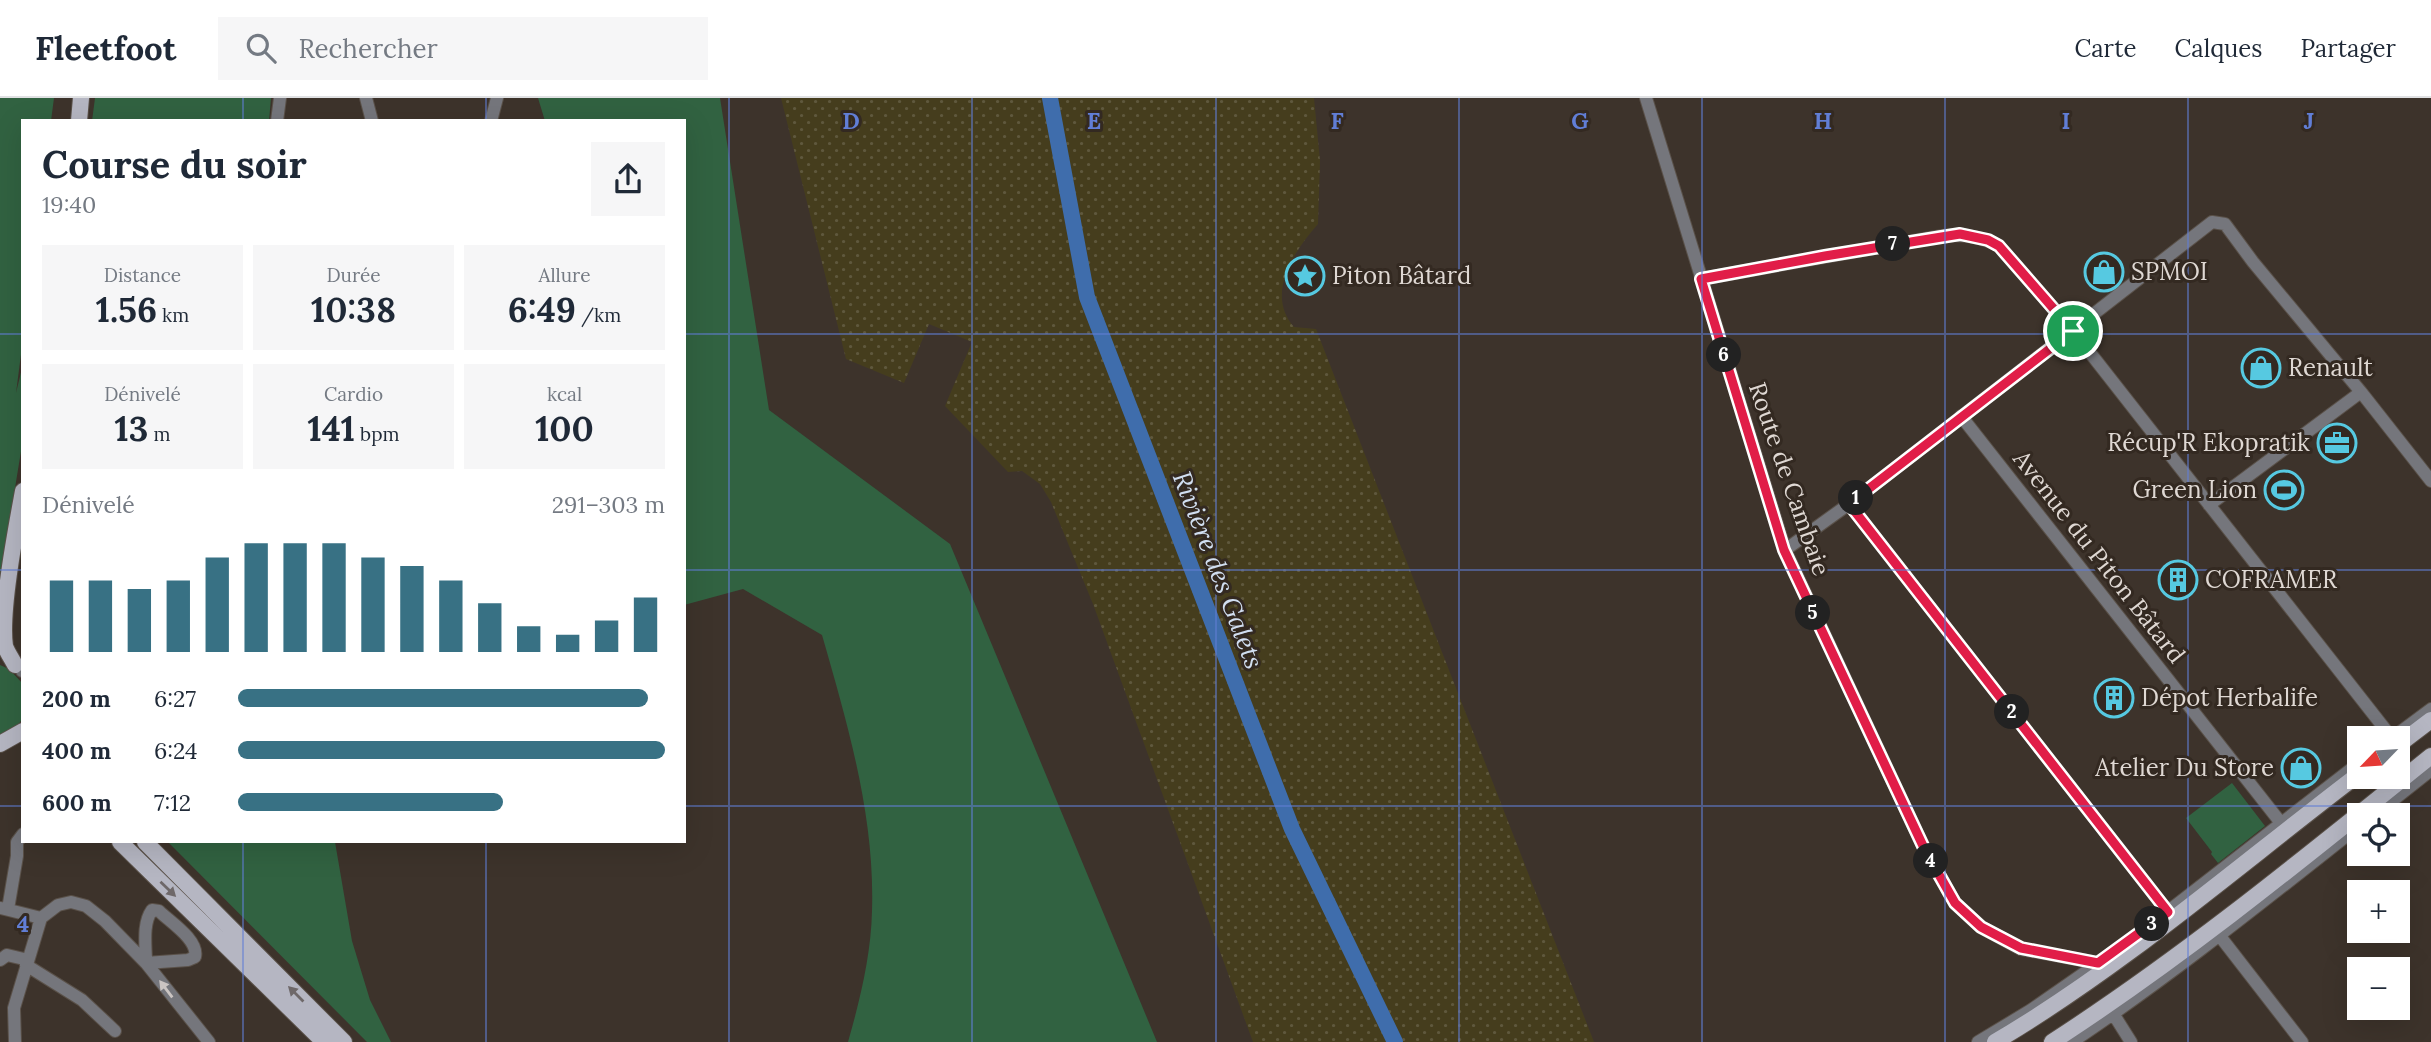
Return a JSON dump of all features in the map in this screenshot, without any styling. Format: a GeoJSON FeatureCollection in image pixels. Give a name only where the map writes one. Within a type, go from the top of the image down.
{"type":"FeatureCollection","features":[{"type":"Feature","properties":{"kind":"main road"},"geometry":{"type":"LineString","coordinates":[[79,119],[82,98]]}},
{"type":"Feature","properties":{"kind":"main road"},"geometry":{"type":"LineString","coordinates":[[17,667],[5,647],[1,605],[21,501]]}},
{"type":"Feature","properties":{"kind":"main road"},"geometry":{"type":"LineString","coordinates":[[2410,736],[2431,720]]}},
{"type":"Feature","properties":{"kind":"main road"},"geometry":{"type":"LineString","coordinates":[[3,743],[21,732]]}},
{"type":"Feature","properties":{"kind":"main road"},"geometry":{"type":"LineString","coordinates":[[3,743],[21,748]]}},
{"type":"Feature","properties":{"kind":"main road"},"geometry":{"type":"LineString","coordinates":[[2052,1042],[2133,989],[2198,940],[2431,756]]}},
{"type":"Feature","properties":{"kind":"main road"},"geometry":{"type":"LineString","coordinates":[[1995,1042],[2098,976],[2347,783]]}},
{"type":"Feature","properties":{"kind":"main road"},"geometry":{"type":"LineString","coordinates":[[121,843],[324,1042]]}},
{"type":"Feature","properties":{"kind":"main road"},"geometry":{"type":"LineString","coordinates":[[146,843],[344,1042]]}},
{"type":"Feature","properties":{"kind":"street"},"geometry":{"type":"LineString","coordinates":[[277,119],[280,98]]}},
{"type":"Feature","properties":{"kind":"street"},"geometry":{"type":"LineString","coordinates":[[366,98],[371,119]]}},
{"type":"Feature","properties":{"kind":"street"},"geometry":{"type":"LineString","coordinates":[[492,119],[497,98]]}},
{"type":"Feature","properties":{"kind":"street","name":"Route de Cambaie"},"geometry":{"type":"LineString","coordinates":[[1646,98],[1784,550],[1924,848],[1955,903],[1981,927],[2021,948],[2098,963]]}},
{"type":"Feature","properties":{"kind":"street"},"geometry":{"type":"LineString","coordinates":[[1784,550],[1849,504],[2212,222],[2225,224],[2431,481]]}},
{"type":"Feature","properties":{"kind":"street"},"geometry":{"type":"LineString","coordinates":[[1701,279],[1838,253],[1960,234],[1988,240],[1999,246],[2073,331],[2383,726]]}},
{"type":"Feature","properties":{"kind":"street"},"geometry":{"type":"LineString","coordinates":[[2209,505],[2361,392]]}},
{"type":"Feature","properties":{"kind":"street","name":"Avenue du Piton Bâtard"},"geometry":{"type":"LineString","coordinates":[[1961,416],[2281,823]]}},
{"type":"Feature","properties":{"kind":"street"},"geometry":{"type":"LineString","coordinates":[[1849,504],[2168,912]]}},
{"type":"Feature","properties":{"kind":"street"},"geometry":{"type":"LineString","coordinates":[[2408,726],[2431,709]]}},
{"type":"Feature","properties":{"kind":"street"},"geometry":{"type":"LineString","coordinates":[[2389,803],[2431,770]]}},
{"type":"Feature","properties":{"kind":"street"},"geometry":{"type":"LineString","coordinates":[[1978,1042],[2073,981],[2168,912],[2347,772]]}},
{"type":"Feature","properties":{"kind":"street"},"geometry":{"type":"LineString","coordinates":[[2072,1042],[2114,1015],[2347,835]]}},
{"type":"Feature","properties":{"kind":"street"},"geometry":{"type":"LineString","coordinates":[[21,837],[17,842],[17,856],[4,908],[41,918]]}},
{"type":"Feature","properties":{"kind":"street"},"geometry":{"type":"LineString","coordinates":[[15,1042],[14,1009],[41,918],[58,905],[71,902],[86,906],[105,921],[146,963],[209,1042]]}},
{"type":"Feature","properties":{"kind":"street"},"geometry":{"type":"LineString","coordinates":[[152,910],[159,911],[193,944],[195,957],[188,960],[146,963],[147,917],[152,910]]}},
{"type":"Feature","properties":{"kind":"street"},"geometry":{"type":"LineString","coordinates":[[2219,935],[2302,1042]]}},
{"type":"Feature","properties":{"kind":"street"},"geometry":{"type":"LineString","coordinates":[[0,960],[8,955],[27,962],[82,1000],[115,1031]]}},
{"type":"Feature","properties":{"kind":"street"},"geometry":{"type":"LineString","coordinates":[[2063,958],[2073,981]]}},
{"type":"Feature","properties":{"kind":"street"},"geometry":{"type":"LineString","coordinates":[[0,1006],[14,1009]]}},
{"type":"Feature","properties":{"kind":"street"},"geometry":{"type":"LineString","coordinates":[[2114,1015],[2131,1042]]}},
{"type":"Feature","properties":{"kind":"green space"},"geometry":{"type":"Polygon","coordinates":[[[0,98],[54,98],[51,119],[21,119],[21,354],[16,393],[21,372],[21,451],[0,580],[0,98]]]}},
{"type":"Feature","properties":{"kind":"green space"},"geometry":{"type":"Polygon","coordinates":[[[95,98],[271,98],[269,119],[92,119],[95,98]]]}},
{"type":"Feature","properties":{"kind":"green space"},"geometry":{"type":"Polygon","coordinates":[[[538,98],[720,98],[769,410],[950,544],[1157,1042],[848,1042],[861,994],[870,944],[872,876],[858,772],[822,635],[743,589],[686,604],[686,119],[544,119],[538,98]]]}},
{"type":"Feature","properties":{"kind":"green space"},"geometry":{"type":"Polygon","coordinates":[[[0,665],[9,669],[21,682],[21,720],[16,728],[0,739],[0,665]]]}},
{"type":"Feature","properties":{"kind":"green space"},"geometry":{"type":"Polygon","coordinates":[[[2232,783],[2265,826],[2218,863],[2186,818],[2232,783]]]}},
{"type":"Feature","properties":{"kind":"green space"},"geometry":{"type":"Polygon","coordinates":[[[169,843],[335,843],[352,941],[370,1000],[391,1042],[367,1042],[169,843]]]}},
{"type":"Feature","properties":{"kind":"sand"},"geometry":{"type":"Polygon","coordinates":[[[781,98],[1314,98],[1320,161],[1318,224],[1292,260],[1286,273],[1282,301],[1294,327],[1316,329],[1594,1042],[1253,1042],[1093,604],[1051,502],[1040,484],[1022,471],[1008,472],[945,406],[972,342],[929,324],[904,383],[846,359],[781,98]]]}},
{"type":"Feature","properties":{"kind":"waterway","name":"Rivière des Galets"},"geometry":{"type":"LineString","coordinates":[[1050,98],[1087,297],[1292,829],[1395,1042]]}},
{"type":"Feature","properties":{"kind":"place","name":"SPMOI"},"geometry":{"type":"Point","coordinates":[2104,272]}},
{"type":"Feature","properties":{"kind":"place","name":"Piton Bâtard"},"geometry":{"type":"Point","coordinates":[1305,276]}},
{"type":"Feature","properties":{"kind":"place","name":"Renault"},"geometry":{"type":"Point","coordinates":[2261,368]}},
{"type":"Feature","properties":{"kind":"place","name":"Récup'R Ekopratik"},"geometry":{"type":"Point","coordinates":[2337,443]}},
{"type":"Feature","properties":{"kind":"place","name":"Green Lion"},"geometry":{"type":"Point","coordinates":[2284,490]}},
{"type":"Feature","properties":{"kind":"place","name":"COFRAMER"},"geometry":{"type":"Point","coordinates":[2178,580]}},
{"type":"Feature","properties":{"kind":"place","name":"Dépot Herbalife"},"geometry":{"type":"Point","coordinates":[2114,698]}},
{"type":"Feature","properties":{"kind":"place","name":"Atelier Du Store"},"geometry":{"type":"Point","coordinates":[2301,768]}},
{"type":"Feature","properties":{"kind":"route"},"geometry":{"type":"LineString","coordinates":[[1960,234],[1988,240],[1999,246],[2073,331],[1849,504],[2168,912],[2098,963],[2021,948],[1981,927],[1955,903],[1924,848],[1784,550],[1701,279],[1960,234]]}}]}
